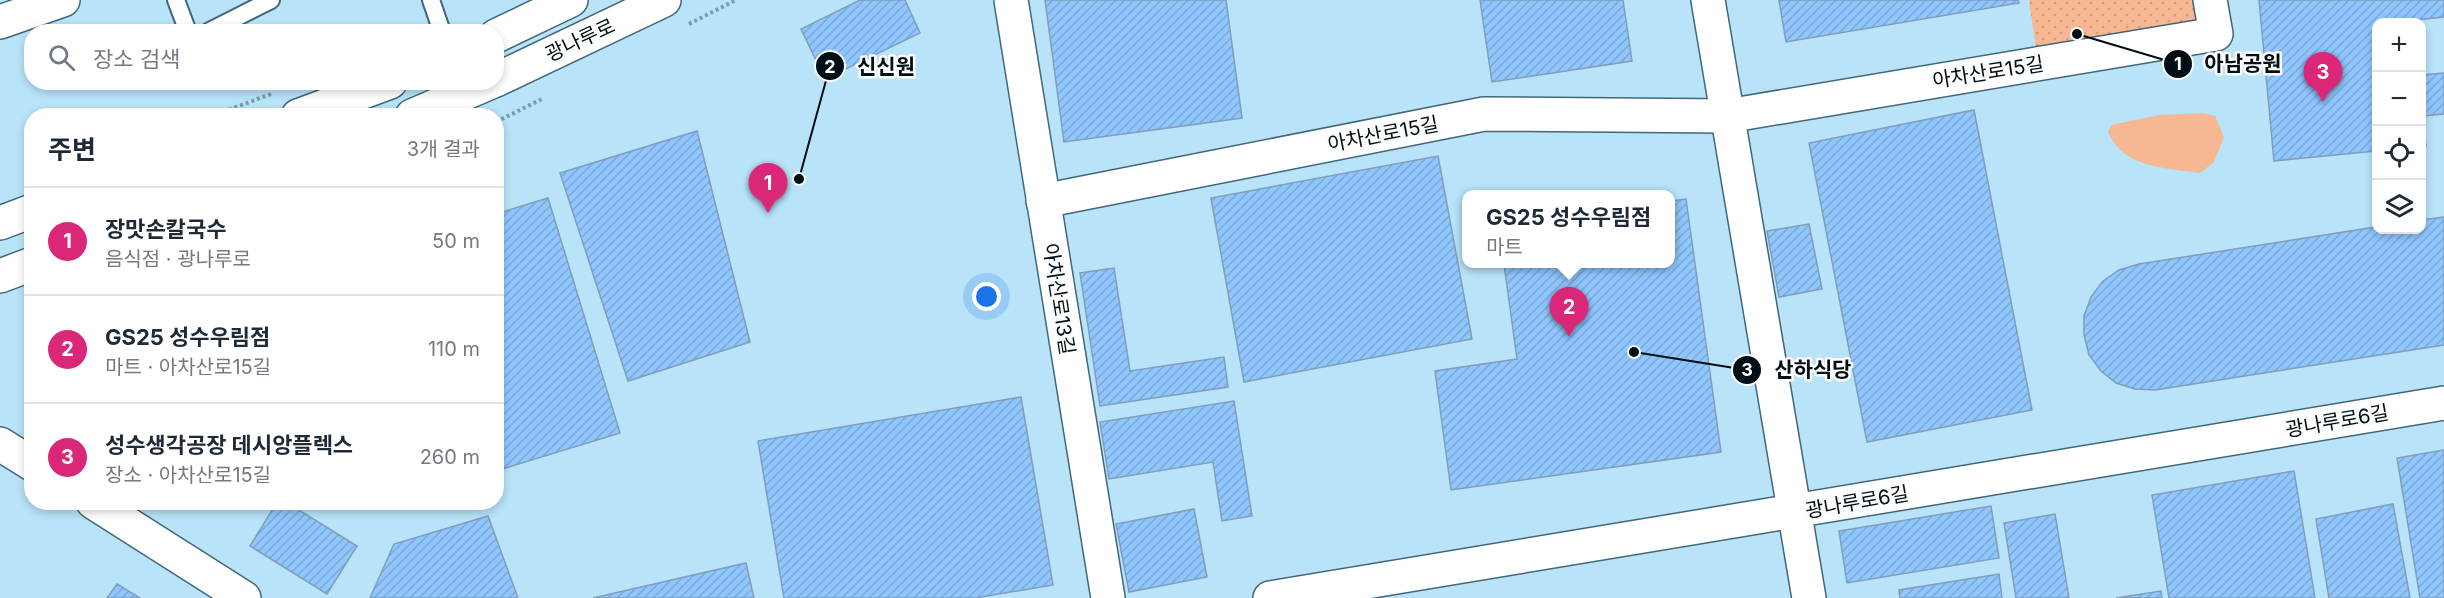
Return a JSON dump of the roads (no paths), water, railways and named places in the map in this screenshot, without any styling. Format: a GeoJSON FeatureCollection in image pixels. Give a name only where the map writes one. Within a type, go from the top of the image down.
{"type":"FeatureCollection","features":[{"type":"Feature","properties":{"kind":"street"},"geometry":{"type":"LineString","coordinates":[[0,22],[63,0]]}},
{"type":"Feature","properties":{"kind":"street","name":"광나루로"},"geometry":{"type":"LineString","coordinates":[[504,32],[571,0]]}},
{"type":"Feature","properties":{"kind":"street","name":"광나루로"},"geometry":{"type":"LineString","coordinates":[[504,76],[664,0]]}},
{"type":"Feature","properties":{"kind":"street","name":"아차산로13길"},"geometry":{"type":"LineString","coordinates":[[1011,0],[1108,598]]}},
{"type":"Feature","properties":{"kind":"street"},"geometry":{"type":"LineString","coordinates":[[1708,0],[1809,598]]}},
{"type":"Feature","properties":{"kind":"street","name":"아차산로15길"},"geometry":{"type":"LineString","coordinates":[[1043,201],[1484,114],[1727,116],[2216,34],[2211,0]]}},
{"type":"Feature","properties":{"kind":"street"},"geometry":{"type":"LineString","coordinates":[[320,108],[368,90]]}},
{"type":"Feature","properties":{"kind":"street"},"geometry":{"type":"LineString","coordinates":[[431,108],[472,90]]}},
{"type":"Feature","properties":{"kind":"street"},"geometry":{"type":"LineString","coordinates":[[0,223],[24,214]]}},
{"type":"Feature","properties":{"kind":"street"},"geometry":{"type":"LineString","coordinates":[[0,276],[24,267]]}},
{"type":"Feature","properties":{"kind":"street","name":"광나루로6길"},"geometry":{"type":"LineString","coordinates":[[1270,598],[2444,403]]}},
{"type":"Feature","properties":{"kind":"street"},"geometry":{"type":"LineString","coordinates":[[0,444],[24,459]]}},
{"type":"Feature","properties":{"kind":"street"},"geometry":{"type":"LineString","coordinates":[[106,510],[244,598]]}},
{"type":"Feature","properties":{"kind":"lane"},"geometry":{"type":"LineString","coordinates":[[176,0],[185,24]]}},
{"type":"Feature","properties":{"kind":"lane"},"geometry":{"type":"LineString","coordinates":[[224,24],[271,0]]}},
{"type":"Feature","properties":{"kind":"lane"},"geometry":{"type":"LineString","coordinates":[[431,0],[439,24]]}},
{"type":"Feature","properties":{"kind":"place","name":"아남공원"},"geometry":{"type":"Point","coordinates":[2077,34]}},
{"type":"Feature","properties":{"kind":"place","name":"성수생각공장 데시앙플렉스"},"geometry":{"type":"Point","coordinates":[2323,102]}},
{"type":"Feature","properties":{"kind":"place","name":"신신원"},"geometry":{"type":"Point","coordinates":[799,179]}},
{"type":"Feature","properties":{"kind":"place","name":"장맛손칼국수"},"geometry":{"type":"Point","coordinates":[768,213]}},
{"type":"Feature","properties":{"kind":"place","name":"GS25 성수우림점"},"geometry":{"type":"Point","coordinates":[1569,337]}},
{"type":"Feature","properties":{"kind":"place","name":"산하식당"},"geometry":{"type":"Point","coordinates":[1634,352]}}]}
